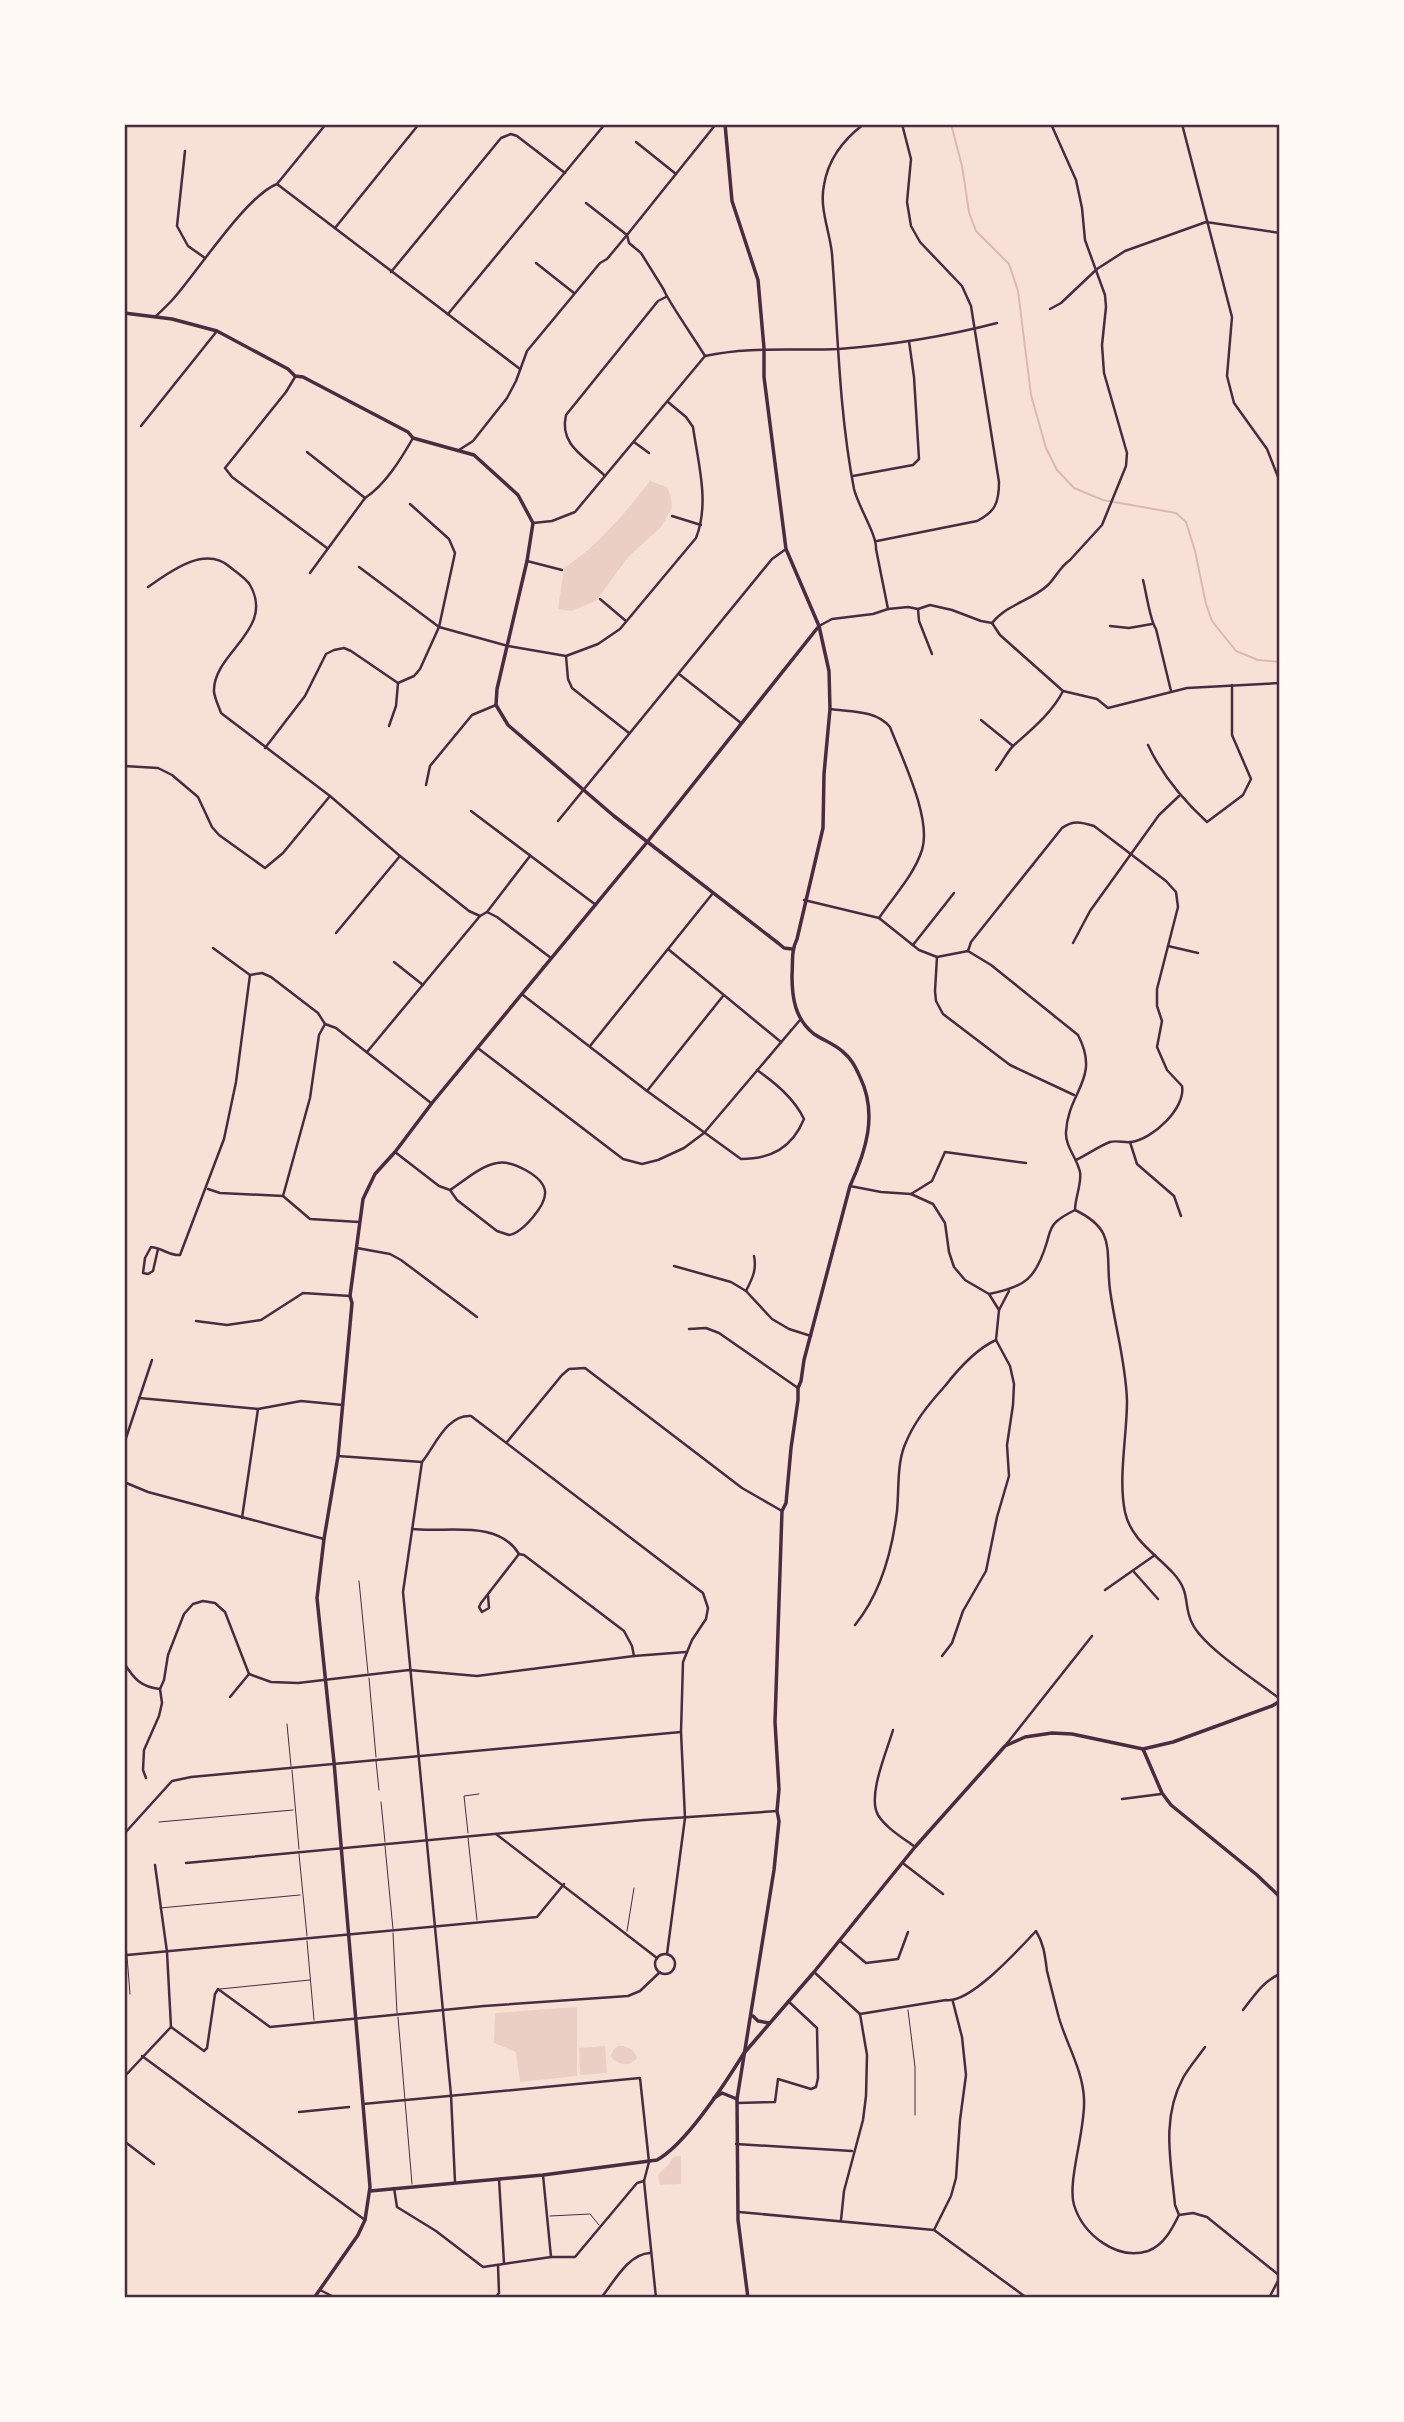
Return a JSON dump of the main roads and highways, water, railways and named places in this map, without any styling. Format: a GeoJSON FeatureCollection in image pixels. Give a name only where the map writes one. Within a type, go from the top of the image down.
{"type":"FeatureCollection","features":[{"type":"Feature","properties":{"kind":"waterway"},"geometry":{"type":"LineString","coordinates":[[951,124],[962,166],[969,212],[976,231],[1009,264],[1018,291],[1031,395],[1046,448],[1057,470],[1074,488],[1103,500],[1176,513],[1186,522],[1212,621],[1236,651],[1258,660],[1280,662]]}}]}
